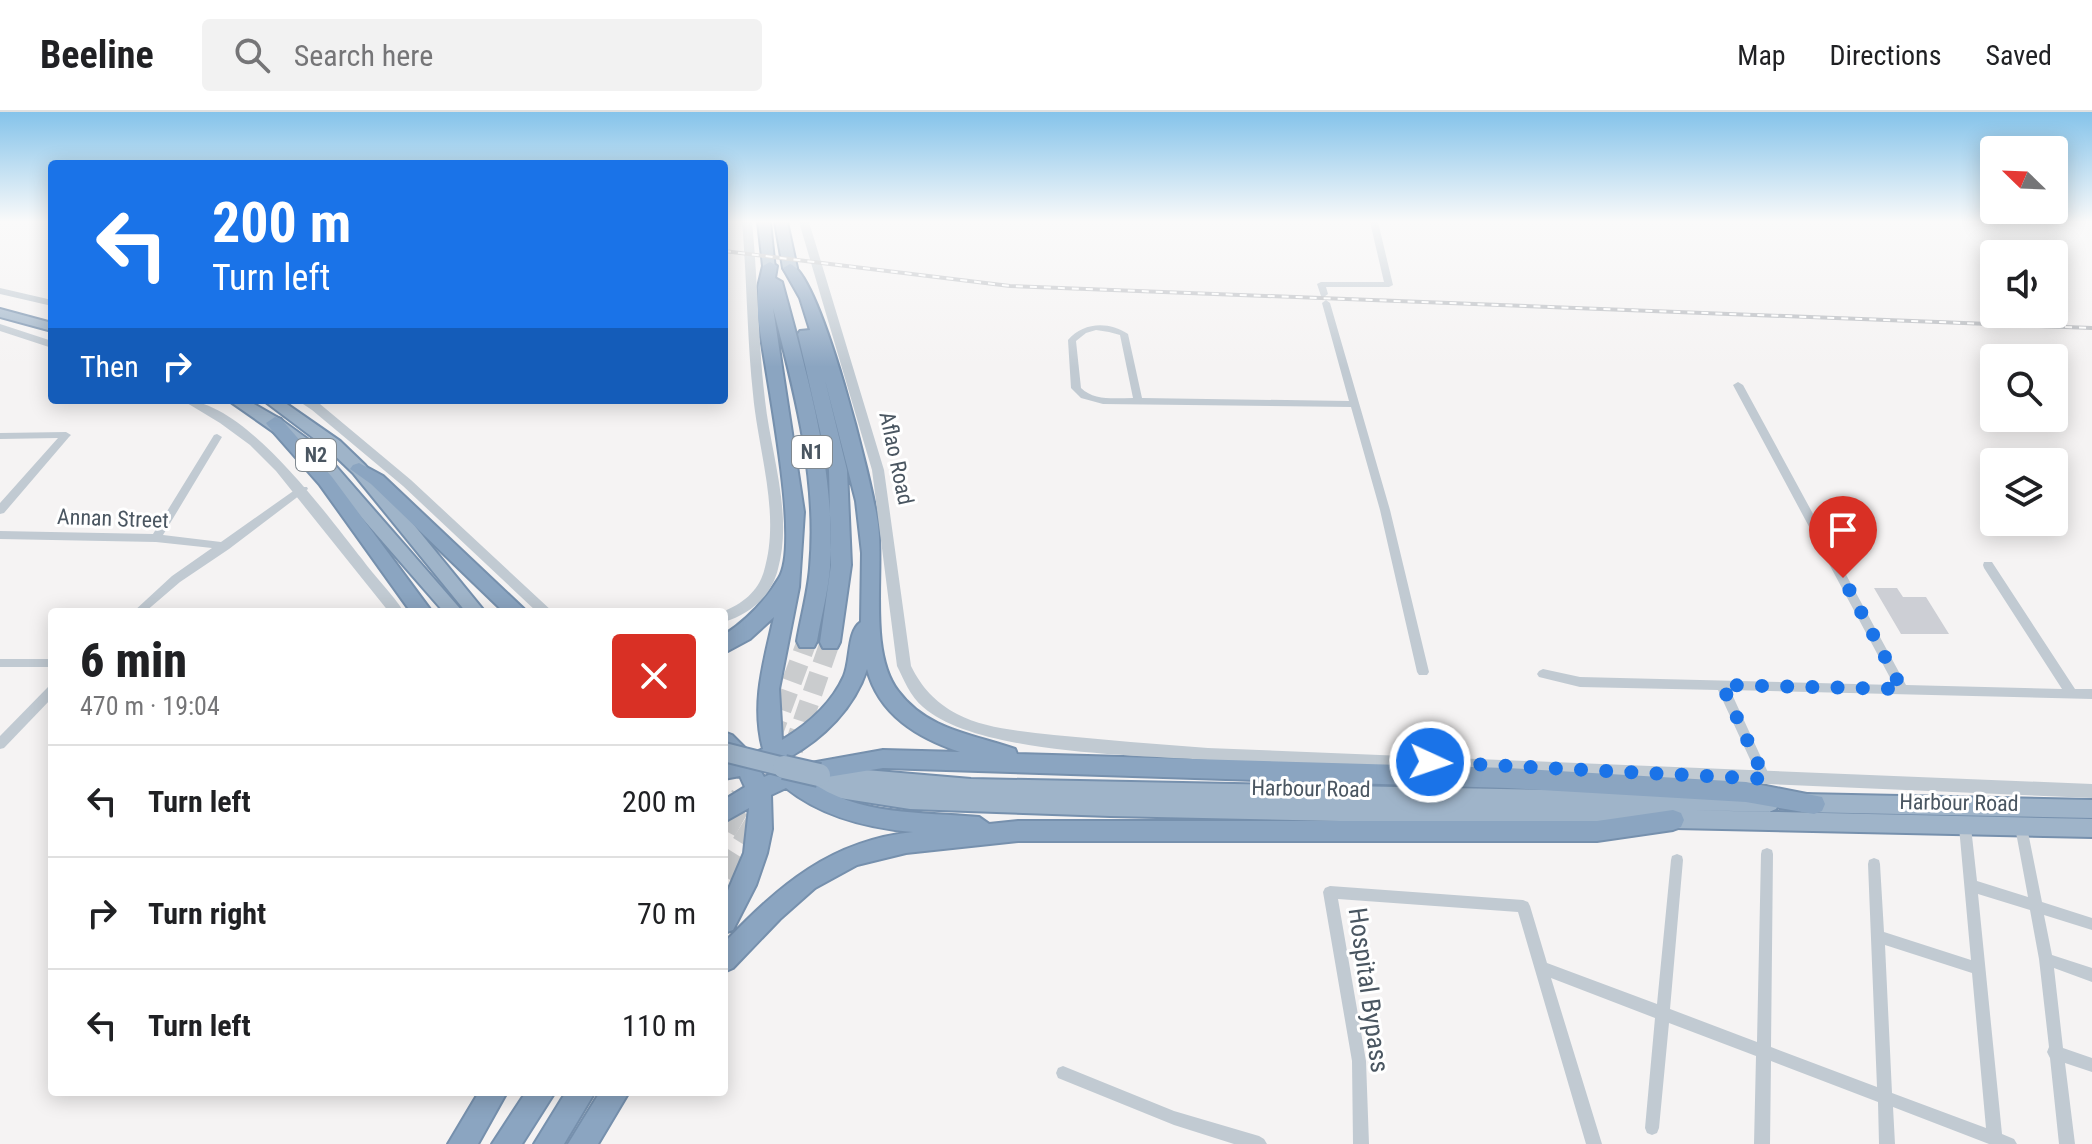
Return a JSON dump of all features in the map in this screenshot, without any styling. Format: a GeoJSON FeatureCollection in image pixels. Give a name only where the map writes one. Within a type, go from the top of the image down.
{"type":"FeatureCollection","features":[{"type":"Feature","properties":{"kind":"highway"},"geometry":{"type":"LineString","coordinates":[[769,270],[765,289],[769,336],[795,509],[792,566],[784,620],[771,667],[770,727],[776,754],[788,776],[819,798],[873,815],[1018,831]]}},
{"type":"Feature","properties":{"kind":"highway","name":"N1"},"geometry":{"type":"LineString","coordinates":[[771,270],[802,389],[817,486],[820,567],[807,641]]}},
{"type":"Feature","properties":{"kind":"highway"},"geometry":{"type":"LineString","coordinates":[[791,270],[811,303],[863,476],[872,555],[869,606],[873,652],[887,693],[902,711],[930,731],[956,742],[1047,766]]}},
{"type":"Feature","properties":{"kind":"highway","name":"N1"},"geometry":{"type":"LineString","coordinates":[[791,270],[838,470],[841,565],[830,642]]}},
{"type":"Feature","properties":{"kind":"highway"},"geometry":{"type":"LineString","coordinates":[[0,302],[48,313]]}},
{"type":"Feature","properties":{"kind":"highway"},"geometry":{"type":"LineString","coordinates":[[0,313],[48,326]]}},
{"type":"Feature","properties":{"kind":"highway","name":"N2"},"geometry":{"type":"LineString","coordinates":[[243,404],[314,452],[391,524],[472,608]]}},
{"type":"Feature","properties":{"kind":"highway","name":"N2"},"geometry":{"type":"LineString","coordinates":[[277,404],[334,445],[359,469],[391,524],[451,608]]}},
{"type":"Feature","properties":{"kind":"highway"},"geometry":{"type":"LineString","coordinates":[[275,423],[326,481],[419,608]]}},
{"type":"Feature","properties":{"kind":"highway"},"geometry":{"type":"LineString","coordinates":[[359,469],[377,480],[513,608]]}},
{"type":"Feature","properties":{"kind":"highway"},"geometry":{"type":"LineString","coordinates":[[728,643],[743,634],[769,610],[792,566]]}},
{"type":"Feature","properties":{"kind":"highway"},"geometry":{"type":"LineString","coordinates":[[728,807],[776,754],[808,735],[834,712],[854,676],[869,606]]}},
{"type":"Feature","properties":{"kind":"highway"},"geometry":{"type":"LineString","coordinates":[[728,746],[754,776],[760,838],[755,865],[728,915]]}},
{"type":"Feature","properties":{"kind":"highway","name":"Harbour Road"},"geometry":{"type":"LineString","coordinates":[[728,753],[790,771],[931,786],[1439,805],[1673,820],[2092,828]]}},
{"type":"Feature","properties":{"kind":"highway"},"geometry":{"type":"LineString","coordinates":[[728,769],[754,776],[788,776],[836,764],[883,759],[1522,779],[1746,792],[1814,804]]}},
{"type":"Feature","properties":{"kind":"highway","name":"Harbour Road"},"geometry":{"type":"LineString","coordinates":[[728,769],[842,792],[910,800],[1439,805],[1814,804],[2092,809]]}},
{"type":"Feature","properties":{"kind":"highway"},"geometry":{"type":"LineString","coordinates":[[728,956],[771,911],[807,880],[852,856],[906,843],[1018,831],[1597,831],[1673,820]]}},
{"type":"Feature","properties":{"kind":"highway"},"geometry":{"type":"LineString","coordinates":[[462,1144],[492,1096]]}},
{"type":"Feature","properties":{"kind":"highway"},"geometry":{"type":"LineString","coordinates":[[506,1144],[539,1096]]}},
{"type":"Feature","properties":{"kind":"highway"},"geometry":{"type":"LineString","coordinates":[[548,1144],[579,1096]]}},
{"type":"Feature","properties":{"kind":"highway"},"geometry":{"type":"LineString","coordinates":[[582,1144],[613,1096]]}},
{"type":"Feature","properties":{"kind":"street"},"geometry":{"type":"LineString","coordinates":[[728,616],[742,611],[762,591],[772,567],[776,537],[757,371],[750,270]]}},
{"type":"Feature","properties":{"kind":"street","name":"Aflao Road"},"geometry":{"type":"LineString","coordinates":[[819,270],[878,470],[901,654],[909,678],[928,703]]}},
{"type":"Feature","properties":{"kind":"street"},"geometry":{"type":"LineString","coordinates":[[1385,270],[1389,285],[1321,284],[1356,404],[1423,672]]}},
{"type":"Feature","properties":{"kind":"street"},"geometry":{"type":"LineString","coordinates":[[0,291],[48,302]]}},
{"type":"Feature","properties":{"kind":"street"},"geometry":{"type":"LineString","coordinates":[[0,327],[48,344]]}},
{"type":"Feature","properties":{"kind":"street"},"geometry":{"type":"LineString","coordinates":[[1138,401],[1124,334],[1098,327],[1076,334],[1072,340],[1076,388],[1080,395],[1103,401],[1356,404]]}},
{"type":"Feature","properties":{"kind":"street"},"geometry":{"type":"LineString","coordinates":[[1738,385],[1902,689]]}},
{"type":"Feature","properties":{"kind":"street"},"geometry":{"type":"LineString","coordinates":[[197,404],[212,411],[278,460],[303,489],[364,575],[393,608]]}},
{"type":"Feature","properties":{"kind":"street"},"geometry":{"type":"LineString","coordinates":[[310,404],[396,473],[542,608]]}},
{"type":"Feature","properties":{"kind":"street"},"geometry":{"type":"LineString","coordinates":[[0,436],[66,435],[0,510]]}},
{"type":"Feature","properties":{"kind":"street"},"geometry":{"type":"LineString","coordinates":[[156,538],[217,437]]}},
{"type":"Feature","properties":{"kind":"street"},"geometry":{"type":"LineString","coordinates":[[143,608],[176,579],[303,489]]}},
{"type":"Feature","properties":{"kind":"street","name":"Annan Street"},"geometry":{"type":"LineString","coordinates":[[0,535],[156,538],[225,546]]}},
{"type":"Feature","properties":{"kind":"street"},"geometry":{"type":"LineString","coordinates":[[1988,565],[2071,693]]}},
{"type":"Feature","properties":{"kind":"street"},"geometry":{"type":"LineString","coordinates":[[0,663],[48,663]]}},
{"type":"Feature","properties":{"kind":"street"},"geometry":{"type":"LineString","coordinates":[[1543,674],[1580,682],[2092,694]]}},
{"type":"Feature","properties":{"kind":"street"},"geometry":{"type":"LineString","coordinates":[[1722,685],[1765,779]]}},
{"type":"Feature","properties":{"kind":"street"},"geometry":{"type":"LineString","coordinates":[[0,744],[48,694]]}},
{"type":"Feature","properties":{"kind":"street","name":"Harbour Road"},"geometry":{"type":"LineString","coordinates":[[928,703],[976,728],[1107,747],[1765,779],[2092,791]]}},
{"type":"Feature","properties":{"kind":"street"},"geometry":{"type":"LineString","coordinates":[[1542,968],[2002,1142],[1965,827]]}},
{"type":"Feature","properties":{"kind":"street"},"geometry":{"type":"LineString","coordinates":[[2021,827],[2046,959],[2054,1052],[2067,1144]]}},
{"type":"Feature","properties":{"kind":"street"},"geometry":{"type":"LineString","coordinates":[[1762,1144],[1767,854]]}},
{"type":"Feature","properties":{"kind":"street"},"geometry":{"type":"LineString","coordinates":[[1652,1128],[1665,1017],[1677,860]]}},
{"type":"Feature","properties":{"kind":"street"},"geometry":{"type":"LineString","coordinates":[[1874,864],[1887,1144]]}},
{"type":"Feature","properties":{"kind":"street"},"geometry":{"type":"LineString","coordinates":[[1973,886],[2092,924]]}},
{"type":"Feature","properties":{"kind":"street","name":"Hospital Bypass"},"geometry":{"type":"LineString","coordinates":[[1361,1144],[1359,1061],[1330,892],[1523,906],[1542,968]]}},
{"type":"Feature","properties":{"kind":"street"},"geometry":{"type":"LineString","coordinates":[[1878,937],[1980,969]]}},
{"type":"Feature","properties":{"kind":"street"},"geometry":{"type":"LineString","coordinates":[[2046,959],[2092,975]]}},
{"type":"Feature","properties":{"kind":"street"},"geometry":{"type":"LineString","coordinates":[[1542,968],[1594,1144]]}},
{"type":"Feature","properties":{"kind":"street"},"geometry":{"type":"LineString","coordinates":[[2054,1052],[2092,1065]]}},
{"type":"Feature","properties":{"kind":"street"},"geometry":{"type":"LineString","coordinates":[[1063,1073],[1174,1118],[1259,1144]]}},
{"type":"Feature","properties":{"kind":"building"},"geometry":{"type":"Polygon","coordinates":[[[1874,588],[1897,588],[1903,597],[1926,597],[1949,634],[1901,634],[1874,588]]]}},
{"type":"Feature","properties":{"kind":"tunnel"},"geometry":{"type":"LineString","coordinates":[[771,738],[807,641]]}},
{"type":"Feature","properties":{"kind":"tunnel"},"geometry":{"type":"LineString","coordinates":[[793,750],[830,642]]}},
{"type":"Feature","properties":{"kind":"tunnel"},"geometry":{"type":"LineString","coordinates":[[728,823],[743,796]]}},
{"type":"Feature","properties":{"kind":"tunnel"},"geometry":{"type":"LineString","coordinates":[[728,870],[758,822]]}},
{"type":"Feature","properties":{"kind":"railway"},"geometry":{"type":"LineString","coordinates":[[881,270],[1010,286],[2092,328]]}},
{"type":"Feature","properties":{"kind":"route"},"geometry":{"type":"LineString","coordinates":[[1430,762],[1765,779],[1722,685],[1902,689],[1843,578]]}}]}
